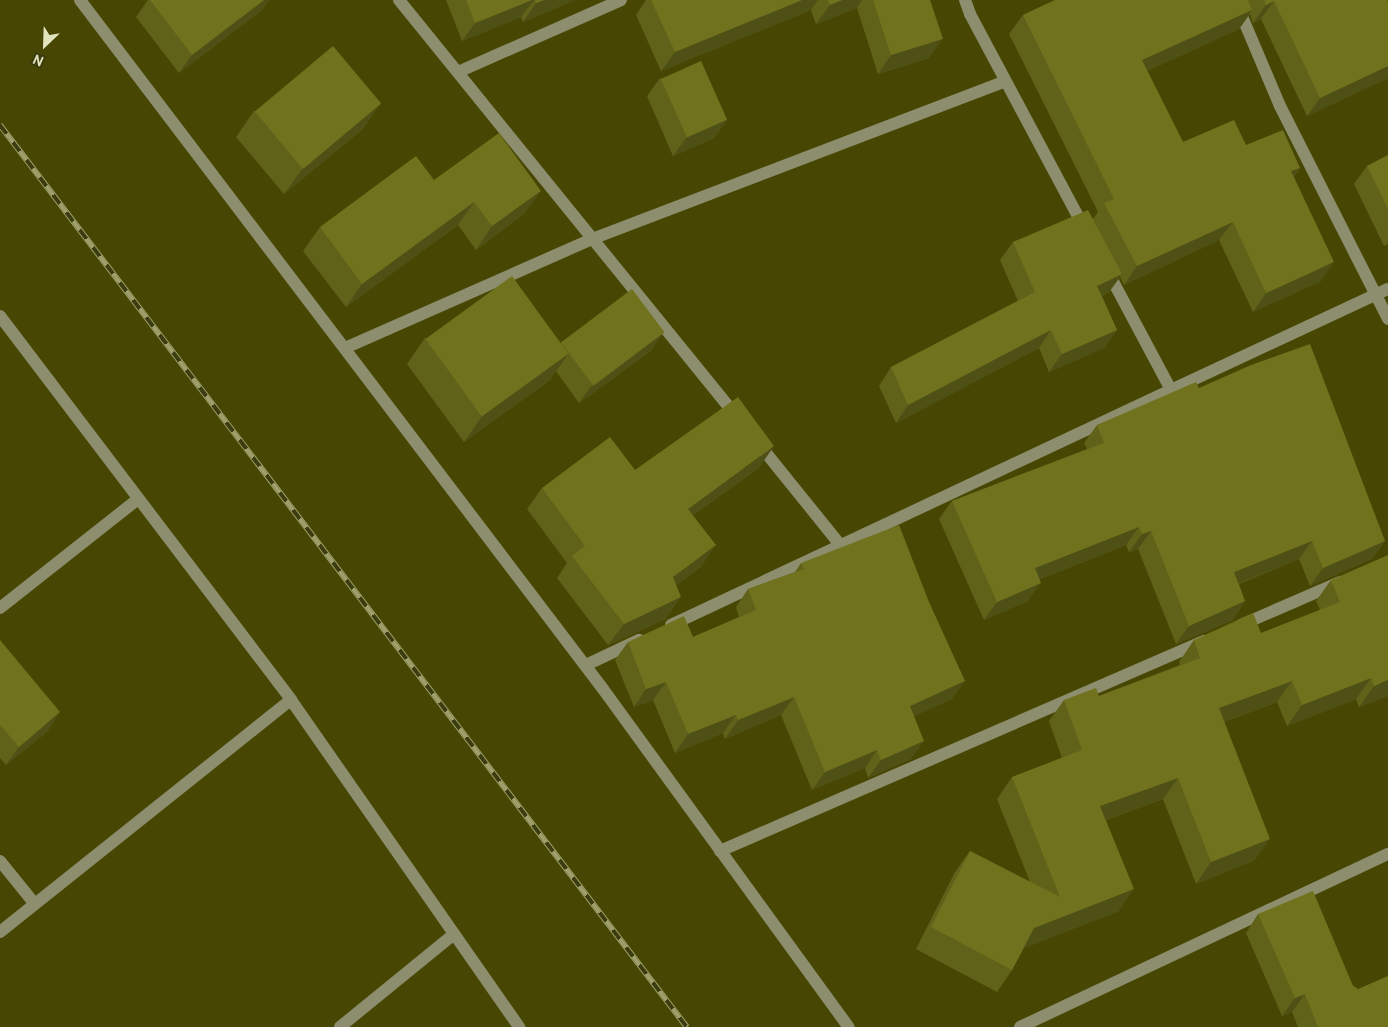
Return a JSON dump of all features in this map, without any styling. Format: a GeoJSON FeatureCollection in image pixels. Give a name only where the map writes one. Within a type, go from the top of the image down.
{"type":"FeatureCollection","features":[{"type":"Feature","properties":{"kind":"street"},"geometry":{"type":"LineString","coordinates":[[80,0],[586,665],[848,1027]]}},
{"type":"Feature","properties":{"kind":"street"},"geometry":{"type":"LineString","coordinates":[[399,0],[841,546]]}},
{"type":"Feature","properties":{"kind":"street"},"geometry":{"type":"LineString","coordinates":[[458,72],[621,0]]}},
{"type":"Feature","properties":{"kind":"street"},"geometry":{"type":"LineString","coordinates":[[965,0],[1005,80],[1093,244]]}},
{"type":"Feature","properties":{"kind":"street"},"geometry":{"type":"LineString","coordinates":[[1235,0],[1280,106],[1383,292],[1388,319]]}},
{"type":"Feature","properties":{"kind":"street"},"geometry":{"type":"LineString","coordinates":[[346,348],[592,239],[1005,80]]}},
{"type":"Feature","properties":{"kind":"street"},"geometry":{"type":"LineString","coordinates":[[1102,261],[1171,390]]}},
{"type":"Feature","properties":{"kind":"street"},"geometry":{"type":"LineString","coordinates":[[586,665],[1383,292]]}},
{"type":"Feature","properties":{"kind":"street"},"geometry":{"type":"LineString","coordinates":[[0,316],[291,700],[519,1027]]}},
{"type":"Feature","properties":{"kind":"street"},"geometry":{"type":"LineString","coordinates":[[0,608],[138,499]]}},
{"type":"Feature","properties":{"kind":"street"},"geometry":{"type":"LineString","coordinates":[[1232,629],[1351,577]]}},
{"type":"Feature","properties":{"kind":"street"},"geometry":{"type":"LineString","coordinates":[[720,851],[1214,637]]}},
{"type":"Feature","properties":{"kind":"street"},"geometry":{"type":"LineString","coordinates":[[0,932],[291,700]]}},
{"type":"Feature","properties":{"kind":"street"},"geometry":{"type":"LineString","coordinates":[[1020,1027],[1388,854]]}},
{"type":"Feature","properties":{"kind":"street"},"geometry":{"type":"LineString","coordinates":[[0,861],[35,904]]}},
{"type":"Feature","properties":{"kind":"street"},"geometry":{"type":"LineString","coordinates":[[340,1027],[454,934]]}},
{"type":"Feature","properties":{"kind":"building"},"geometry":{"type":"Polygon","coordinates":[[[150,0],[264,0],[192,55],[150,0]]]}},
{"type":"Feature","properties":{"kind":"building"},"geometry":{"type":"Polygon","coordinates":[[[466,0],[532,0],[475,23],[466,0]]]}},
{"type":"Feature","properties":{"kind":"building"},"geometry":{"type":"Polygon","coordinates":[[[651,0],[802,0],[675,52],[651,0]]]}},
{"type":"Feature","properties":{"kind":"building"},"geometry":{"type":"Polygon","coordinates":[[[828,0],[842,0],[830,5],[828,0]]]}},
{"type":"Feature","properties":{"kind":"building"},"geometry":{"type":"Polygon","coordinates":[[[873,0],[930,0],[943,39],[891,55],[873,0]]]}},
{"type":"Feature","properties":{"kind":"building"},"geometry":{"type":"Polygon","coordinates":[[[1055,0],[1248,0],[1252,10],[1142,60],[1183,142],[1234,120],[1246,145],[1283,130],[1300,168],[1291,171],[1334,262],[1266,293],[1233,222],[1137,266],[1104,203],[1114,199],[1023,15],[1055,0]]]}},
{"type":"Feature","properties":{"kind":"building"},"geometry":{"type":"Polygon","coordinates":[[[1264,0],[1387,0],[1388,66],[1320,98],[1274,1],[1266,5],[1264,0]]]}},
{"type":"Feature","properties":{"kind":"building"},"geometry":{"type":"Polygon","coordinates":[[[333,46],[381,103],[303,169],[255,112],[333,46]]]}},
{"type":"Feature","properties":{"kind":"building"},"geometry":{"type":"Polygon","coordinates":[[[701,61],[727,119],[687,137],[661,79],[701,61]]]}},
{"type":"Feature","properties":{"kind":"building"},"geometry":{"type":"Polygon","coordinates":[[[499,133],[541,191],[492,226],[474,202],[362,284],[320,227],[416,156],[434,180],[499,133]]]}},
{"type":"Feature","properties":{"kind":"building"},"geometry":{"type":"Polygon","coordinates":[[[1388,155],[1388,209],[1367,166],[1388,155]]]}},
{"type":"Feature","properties":{"kind":"building"},"geometry":{"type":"Polygon","coordinates":[[[1088,210],[1122,274],[1097,286],[1117,330],[1062,354],[1051,330],[908,405],[891,367],[1035,292],[1013,242],[1088,210]]]}},
{"type":"Feature","properties":{"kind":"building"},"geometry":{"type":"Polygon","coordinates":[[[512,276],[568,354],[482,417],[425,339],[512,276]]]}},
{"type":"Feature","properties":{"kind":"building"},"geometry":{"type":"Polygon","coordinates":[[[632,289],[664,332],[593,386],[561,343],[632,289]]]}},
{"type":"Feature","properties":{"kind":"building"},"geometry":{"type":"Polygon","coordinates":[[[1310,344],[1385,541],[1323,568],[1312,541],[1234,572],[1245,601],[1189,626],[1151,531],[1142,534],[1139,527],[1035,568],[1041,583],[997,602],[952,501],[1104,443],[1097,425],[1196,382],[1199,388],[1251,365],[1310,344]]]}},
{"type":"Feature","properties":{"kind":"building"},"geometry":{"type":"Polygon","coordinates":[[[738,397],[774,446],[688,509],[716,545],[673,577],[681,597],[624,624],[572,556],[585,546],[542,488],[610,437],[635,470],[738,397]]]}},
{"type":"Feature","properties":{"kind":"building"},"geometry":{"type":"Polygon","coordinates":[[[899,525],[929,602],[965,681],[910,706],[924,741],[881,760],[877,750],[825,772],[794,697],[738,720],[736,715],[688,734],[666,682],[646,689],[628,642],[684,616],[693,637],[756,610],[748,589],[804,569],[801,563],[899,525]]]}},
{"type":"Feature","properties":{"kind":"building"},"geometry":{"type":"Polygon","coordinates":[[[1388,555],[1388,680],[1374,686],[1371,678],[1302,705],[1292,681],[1219,708],[1270,839],[1211,862],[1178,778],[1100,806],[1134,889],[1034,928],[1012,970],[931,927],[970,851],[1060,897],[1012,777],[1082,750],[1064,700],[1096,688],[1099,696],[1200,658],[1194,640],[1253,613],[1261,633],[1340,602],[1331,580],[1388,555]]]}},
{"type":"Feature","properties":{"kind":"building"},"geometry":{"type":"Polygon","coordinates":[[[0,640],[60,712],[19,747],[0,725],[0,640]]]}},
{"type":"Feature","properties":{"kind":"building"},"geometry":{"type":"Polygon","coordinates":[[[1313,891],[1353,986],[1358,989],[1388,976],[1388,1027],[1318,1027],[1305,994],[1295,998],[1258,914],[1313,891]]]}},
{"type":"Feature","properties":{"kind":"railway"},"geometry":{"type":"LineString","coordinates":[[0,125],[687,1027]]}}]}
